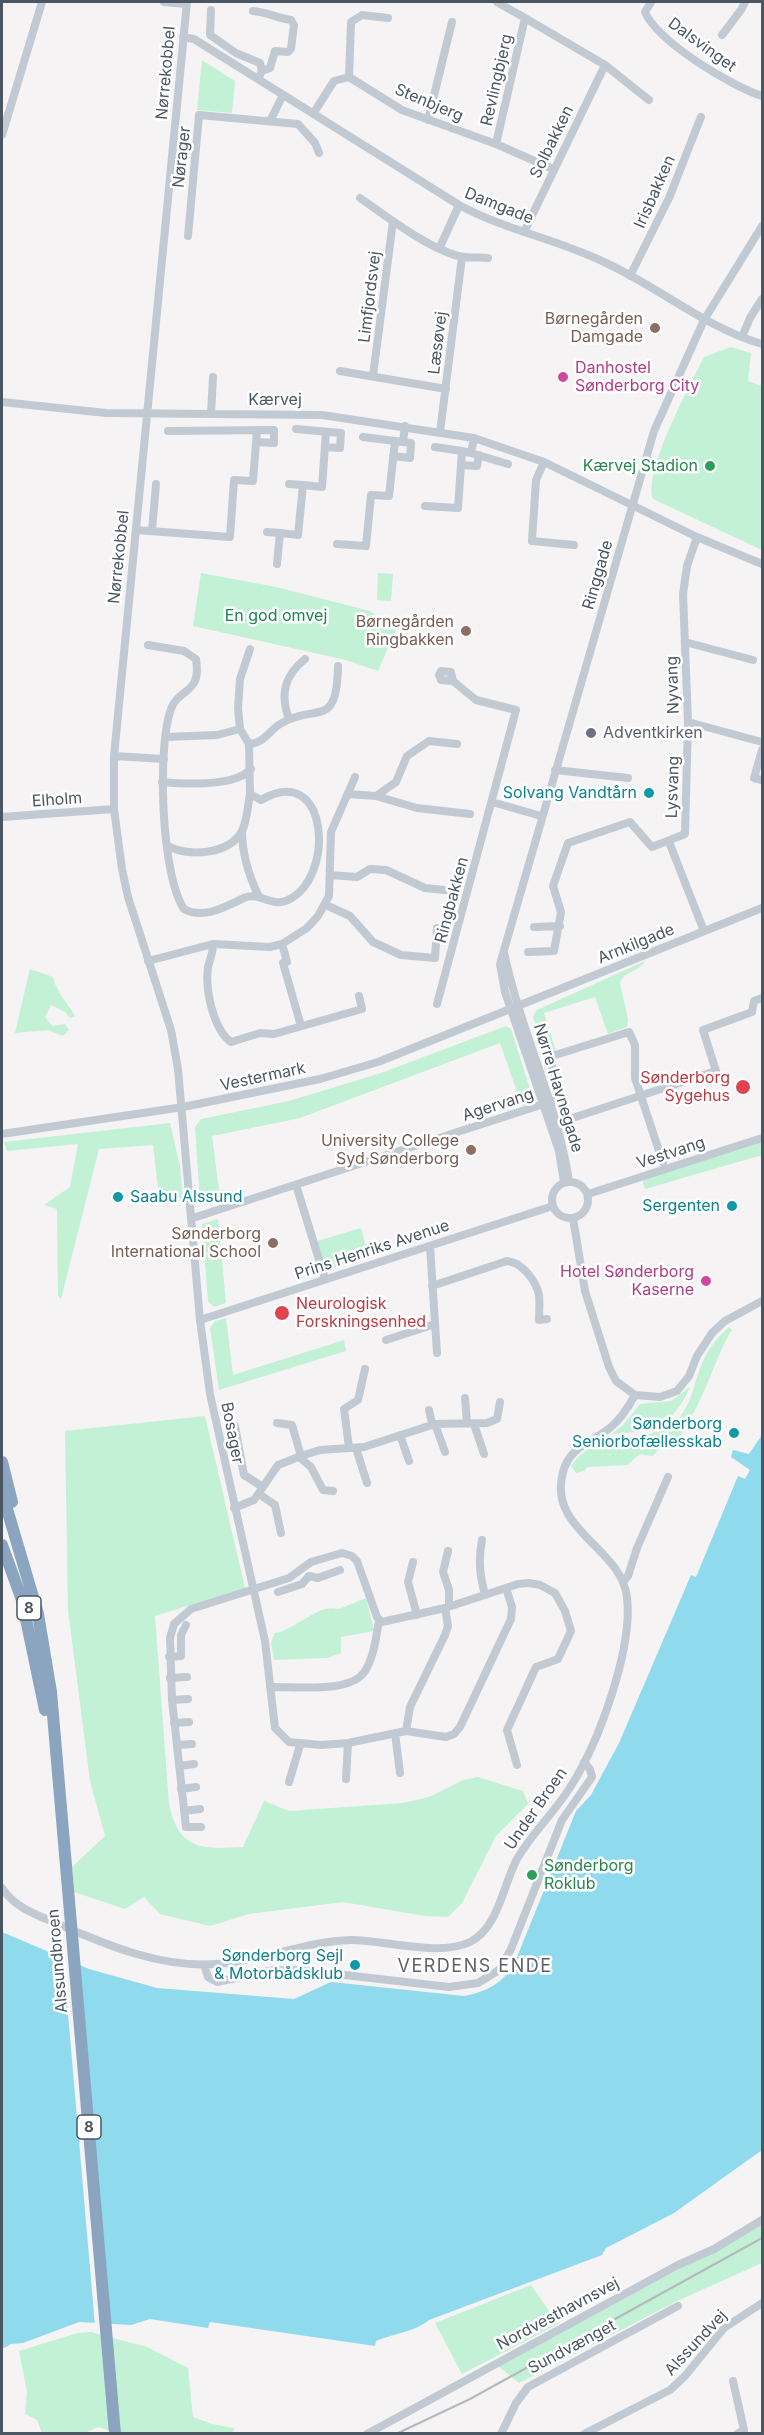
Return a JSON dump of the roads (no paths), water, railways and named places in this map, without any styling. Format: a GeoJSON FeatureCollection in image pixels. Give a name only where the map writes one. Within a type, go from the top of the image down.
{"type":"FeatureCollection","features":[{"type":"Feature","properties":{"kind":"highway"},"geometry":{"type":"LineString","coordinates":[[2,1462],[38,1614]]}},
{"type":"Feature","properties":{"kind":"highway","name":"Alssundbroen"},"geometry":{"type":"LineString","coordinates":[[2,1492],[38,1614],[51,1692],[59,1821],[108,2433]]}},
{"type":"Feature","properties":{"kind":"highway","name":"Alssundbroen"},"geometry":{"type":"LineString","coordinates":[[2,1509],[31,1615],[59,1821],[115,2433]]}},
{"type":"Feature","properties":{"kind":"highway"},"geometry":{"type":"LineString","coordinates":[[2,1545],[22,1600],[45,1710]]}},
{"type":"Feature","properties":{"kind":"street"},"geometry":{"type":"LineString","coordinates":[[2,135],[42,2]]}},
{"type":"Feature","properties":{"kind":"street"},"geometry":{"type":"LineString","coordinates":[[164,2],[187,3]]}},
{"type":"Feature","properties":{"kind":"street","name":"Revlingbjerg"},"geometry":{"type":"LineString","coordinates":[[496,144],[525,18],[498,2]]}},
{"type":"Feature","properties":{"kind":"street","name":"Dalsvinget"},"geometry":{"type":"LineString","coordinates":[[651,2],[645,12],[659,32],[726,80],[762,96]]}},
{"type":"Feature","properties":{"kind":"street","name":"Dalsvinget"},"geometry":{"type":"LineString","coordinates":[[722,35],[741,10],[744,2]]}},
{"type":"Feature","properties":{"kind":"street","name":"Nørrekobbel"},"geometry":{"type":"LineString","coordinates":[[183,1107],[171,1030],[128,897],[114,808],[114,756],[187,3]]}},
{"type":"Feature","properties":{"kind":"street"},"geometry":{"type":"LineString","coordinates":[[210,10],[210,35],[236,53],[260,63],[262,71]]}},
{"type":"Feature","properties":{"kind":"street"},"geometry":{"type":"LineString","coordinates":[[253,11],[291,20],[294,25],[291,49],[275,51],[270,68],[262,71],[257,78]]}},
{"type":"Feature","properties":{"kind":"street"},"geometry":{"type":"LineString","coordinates":[[313,114],[334,81],[349,77],[351,22],[362,15],[388,18]]}},
{"type":"Feature","properties":{"kind":"street"},"geometry":{"type":"LineString","coordinates":[[525,18],[605,65],[649,100]]}},
{"type":"Feature","properties":{"kind":"street"},"geometry":{"type":"LineString","coordinates":[[428,120],[452,22]]}},
{"type":"Feature","properties":{"kind":"street","name":"Damgade"},"geometry":{"type":"LineString","coordinates":[[183,37],[194,39],[477,215],[587,253],[704,320],[762,344]]}},
{"type":"Feature","properties":{"kind":"street","name":"Solbakken"},"geometry":{"type":"LineString","coordinates":[[524,232],[605,65]]}},
{"type":"Feature","properties":{"kind":"street","name":"Stenbjerg"},"geometry":{"type":"LineString","coordinates":[[349,77],[402,110],[496,144],[553,169]]}},
{"type":"Feature","properties":{"kind":"street"},"geometry":{"type":"LineString","coordinates":[[270,121],[283,95]]}},
{"type":"Feature","properties":{"kind":"street","name":"Nørager"},"geometry":{"type":"LineString","coordinates":[[188,236],[200,115],[298,124],[315,143],[318,153]]}},
{"type":"Feature","properties":{"kind":"street","name":"Irisbakken"},"geometry":{"type":"LineString","coordinates":[[630,276],[669,198],[701,117]]}},
{"type":"Feature","properties":{"kind":"street"},"geometry":{"type":"LineString","coordinates":[[360,198],[440,247],[462,257],[488,258]]}},
{"type":"Feature","properties":{"kind":"street"},"geometry":{"type":"LineString","coordinates":[[440,247],[459,205]]}},
{"type":"Feature","properties":{"kind":"street","name":"Limfjordsvej"},"geometry":{"type":"LineString","coordinates":[[373,376],[393,220]]}},
{"type":"Feature","properties":{"kind":"street","name":"Ringgade"},"geometry":{"type":"LineString","coordinates":[[515,1006],[500,974],[504,951],[541,816],[654,431],[704,320],[762,226]]}},
{"type":"Feature","properties":{"kind":"street","name":"Læsøvej"},"geometry":{"type":"LineString","coordinates":[[440,432],[462,257]]}},
{"type":"Feature","properties":{"kind":"street"},"geometry":{"type":"LineString","coordinates":[[742,337],[762,299]]}},
{"type":"Feature","properties":{"kind":"street"},"geometry":{"type":"LineString","coordinates":[[340,371],[446,389]]}},
{"type":"Feature","properties":{"kind":"street"},"geometry":{"type":"LineString","coordinates":[[211,414],[213,377]]}},
{"type":"Feature","properties":{"kind":"street","name":"Kærvej"},"geometry":{"type":"LineString","coordinates":[[2,402],[106,413],[337,416],[474,438],[544,462],[697,537],[762,564]]}},
{"type":"Feature","properties":{"kind":"street"},"geometry":{"type":"LineString","coordinates":[[136,530],[230,537],[234,480],[253,481],[256,442],[266,414]]}},
{"type":"Feature","properties":{"kind":"street"},"geometry":{"type":"LineString","coordinates":[[289,484],[322,487],[325,447],[337,416]]}},
{"type":"Feature","properties":{"kind":"street"},"geometry":{"type":"LineString","coordinates":[[337,543],[366,546],[367,495],[388,496],[393,456],[405,426]]}},
{"type":"Feature","properties":{"kind":"street"},"geometry":{"type":"LineString","coordinates":[[296,429],[341,433],[340,448],[325,447]]}},
{"type":"Feature","properties":{"kind":"street"},"geometry":{"type":"LineString","coordinates":[[168,431],[274,430],[274,443],[256,442]]}},
{"type":"Feature","properties":{"kind":"street"},"geometry":{"type":"LineString","coordinates":[[363,437],[411,443],[410,458],[393,456]]}},
{"type":"Feature","properties":{"kind":"street"},"geometry":{"type":"LineString","coordinates":[[425,506],[458,508],[461,465],[470,453],[474,438]]}},
{"type":"Feature","properties":{"kind":"street"},"geometry":{"type":"LineString","coordinates":[[435,447],[470,453],[508,464]]}},
{"type":"Feature","properties":{"kind":"street"},"geometry":{"type":"LineString","coordinates":[[461,465],[477,466],[470,453]]}},
{"type":"Feature","properties":{"kind":"street"},"geometry":{"type":"LineString","coordinates":[[544,462],[536,480],[532,541],[574,545]]}},
{"type":"Feature","properties":{"kind":"street"},"geometry":{"type":"LineString","coordinates":[[152,531],[156,484]]}},
{"type":"Feature","properties":{"kind":"street"},"geometry":{"type":"LineString","coordinates":[[267,532],[298,535],[303,485]]}},
{"type":"Feature","properties":{"kind":"street"},"geometry":{"type":"LineString","coordinates":[[277,564],[280,533]]}},
{"type":"Feature","properties":{"kind":"street","name":"Nyvang"},"geometry":{"type":"LineString","coordinates":[[697,537],[685,580],[688,722],[762,742]]}},
{"type":"Feature","properties":{"kind":"street","name":"Nyvang"},"geometry":{"type":"LineString","coordinates":[[685,642],[753,660]]}},
{"type":"Feature","properties":{"kind":"street"},"geometry":{"type":"LineString","coordinates":[[148,645],[184,651],[196,659],[195,683],[172,706],[166,737],[162,782],[169,858],[180,904],[189,912],[211,912],[245,897],[259,897]]}},
{"type":"Feature","properties":{"kind":"street"},"geometry":{"type":"LineString","coordinates":[[248,811],[261,800],[281,792],[299,794],[307,798],[314,811],[318,833],[316,864],[304,889],[280,903],[267,902],[259,897],[238,843],[248,811],[251,790],[249,744],[240,729],[238,693],[250,649]]}},
{"type":"Feature","properties":{"kind":"street"},"geometry":{"type":"LineString","coordinates":[[289,719],[283,699],[285,683],[294,667],[305,659]]}},
{"type":"Feature","properties":{"kind":"street"},"geometry":{"type":"LineString","coordinates":[[249,744],[260,742],[289,719],[317,714],[327,708],[336,694],[338,666]]}},
{"type":"Feature","properties":{"kind":"street","name":"Ringbakken"},"geometry":{"type":"LineString","coordinates":[[437,1004],[516,710],[476,700],[453,681]]}},
{"type":"Feature","properties":{"kind":"street","name":"Lysvang"},"geometry":{"type":"LineString","coordinates":[[560,927],[561,912],[553,886],[568,843],[630,822],[652,847],[685,834],[688,722]]}},
{"type":"Feature","properties":{"kind":"street"},"geometry":{"type":"LineString","coordinates":[[166,737],[217,735],[240,729]]}},
{"type":"Feature","properties":{"kind":"street"},"geometry":{"type":"LineString","coordinates":[[376,796],[396,782],[407,756],[429,741],[457,744]]}},
{"type":"Feature","properties":{"kind":"street"},"geometry":{"type":"LineString","coordinates":[[762,750],[754,778],[762,780]]}},
{"type":"Feature","properties":{"kind":"street"},"geometry":{"type":"LineString","coordinates":[[114,756],[164,759]]}},
{"type":"Feature","properties":{"kind":"street"},"geometry":{"type":"LineString","coordinates":[[162,782],[191,783],[240,779],[251,769]]}},
{"type":"Feature","properties":{"kind":"street"},"geometry":{"type":"LineString","coordinates":[[555,770],[628,778]]}},
{"type":"Feature","properties":{"kind":"street"},"geometry":{"type":"LineString","coordinates":[[148,961],[213,944],[260,949],[282,944],[307,928],[326,905],[329,896],[331,832],[355,777]]}},
{"type":"Feature","properties":{"kind":"street"},"geometry":{"type":"LineString","coordinates":[[240,779],[261,800]]}},
{"type":"Feature","properties":{"kind":"street"},"geometry":{"type":"LineString","coordinates":[[348,794],[376,796],[417,808],[470,814]]}},
{"type":"Feature","properties":{"kind":"street"},"geometry":{"type":"LineString","coordinates":[[492,802],[541,816]]}},
{"type":"Feature","properties":{"kind":"street","name":"Elholm"},"geometry":{"type":"LineString","coordinates":[[2,817],[114,808]]}},
{"type":"Feature","properties":{"kind":"street","name":"Lysvang"},"geometry":{"type":"LineString","coordinates":[[669,842],[704,931]]}},
{"type":"Feature","properties":{"kind":"street"},"geometry":{"type":"LineString","coordinates":[[168,846],[177,851],[211,851],[238,843]]}},
{"type":"Feature","properties":{"kind":"street"},"geometry":{"type":"LineString","coordinates":[[169,858],[177,851]]}},
{"type":"Feature","properties":{"kind":"street"},"geometry":{"type":"LineString","coordinates":[[330,875],[357,877],[370,869],[386,870],[425,888],[454,891]]}},
{"type":"Feature","properties":{"kind":"street"},"geometry":{"type":"LineString","coordinates":[[245,897],[251,881]]}},
{"type":"Feature","properties":{"kind":"street"},"geometry":{"type":"LineString","coordinates":[[326,905],[350,916],[373,942],[402,955],[435,958],[437,928]]}},
{"type":"Feature","properties":{"kind":"street","name":"Arnkilgade"},"geometry":{"type":"LineString","coordinates":[[515,1006],[762,908]]}},
{"type":"Feature","properties":{"kind":"street"},"geometry":{"type":"LineString","coordinates":[[528,952],[554,951],[560,927],[534,927]]}},
{"type":"Feature","properties":{"kind":"street"},"geometry":{"type":"LineString","coordinates":[[213,944],[208,968],[210,997],[221,1035],[231,1042],[260,1034],[274,1034],[362,1009],[359,996]]}},
{"type":"Feature","properties":{"kind":"street"},"geometry":{"type":"LineString","coordinates":[[282,944],[287,962],[283,963],[301,1026]]}},
{"type":"Feature","properties":{"kind":"street"},"geometry":{"type":"LineString","coordinates":[[555,1124],[716,1071],[703,1030],[752,1012],[754,1001],[762,998]]}},
{"type":"Feature","properties":{"kind":"street","name":"Nørre Havnegade"},"geometry":{"type":"LineString","coordinates":[[515,1006],[555,1124],[567,1182]]}},
{"type":"Feature","properties":{"kind":"street","name":"Vestermark"},"geometry":{"type":"LineString","coordinates":[[2,1134],[183,1107],[320,1079],[378,1062],[515,1006]]}},
{"type":"Feature","properties":{"kind":"street","name":"Agervang"},"geometry":{"type":"LineString","coordinates":[[193,1218],[548,1103],[561,1096],[549,1057],[629,1032],[635,1045],[635,1078],[663,1163]]}},
{"type":"Feature","properties":{"kind":"street","name":"Bosager"},"geometry":{"type":"LineString","coordinates":[[183,1107],[200,1320],[210,1394],[265,1641],[275,1728],[289,1742],[300,1745]]}},
{"type":"Feature","properties":{"kind":"street","name":"Vestvang"},"geometry":{"type":"LineString","coordinates":[[588,1194],[762,1138]]}},
{"type":"Feature","properties":{"kind":"street"},"geometry":{"type":"LineString","coordinates":[[567,1182],[581,1185],[588,1194],[586,1210],[573,1218],[560,1215],[553,1206],[552,1194],[567,1182]]}},
{"type":"Feature","properties":{"kind":"street"},"geometry":{"type":"LineString","coordinates":[[296,1185],[325,1279]]}},
{"type":"Feature","properties":{"kind":"street","name":"Prins Henriks Avenue"},"geometry":{"type":"LineString","coordinates":[[200,1320],[553,1206]]}},
{"type":"Feature","properties":{"kind":"street"},"geometry":{"type":"LineString","coordinates":[[573,1218],[585,1291],[609,1367],[616,1381],[635,1395],[660,1397],[677,1391],[689,1376],[697,1356],[712,1333],[726,1321],[762,1300]]}},
{"type":"Feature","properties":{"kind":"street"},"geometry":{"type":"LineString","coordinates":[[430,1246],[436,1353]]}},
{"type":"Feature","properties":{"kind":"street"},"geometry":{"type":"LineString","coordinates":[[432,1286],[507,1261],[513,1262],[524,1268],[539,1294],[539,1320],[547,1319]]}},
{"type":"Feature","properties":{"kind":"street"},"geometry":{"type":"LineString","coordinates":[[386,1340],[435,1324]]}},
{"type":"Feature","properties":{"kind":"street"},"geometry":{"type":"LineString","coordinates":[[365,1369],[358,1400],[344,1409],[352,1448],[367,1483]]}},
{"type":"Feature","properties":{"kind":"street","name":"Under Broen"},"geometry":{"type":"LineString","coordinates":[[2,1888],[23,1908],[101,1943],[146,1957],[204,1965],[243,1961],[335,1941],[445,1947],[471,1941],[490,1923],[516,1860],[564,1797],[584,1762],[625,1651],[628,1616],[623,1582],[614,1567],[578,1530],[569,1517],[562,1501],[561,1481],[563,1469],[575,1449],[611,1427],[635,1395]]}},
{"type":"Feature","properties":{"kind":"street"},"geometry":{"type":"LineString","coordinates":[[465,1398],[470,1424],[484,1454]]}},
{"type":"Feature","properties":{"kind":"street"},"geometry":{"type":"LineString","coordinates":[[234,1508],[248,1503],[261,1491],[278,1466],[300,1456],[320,1450],[352,1448],[433,1424],[470,1424],[497,1419],[500,1402]]}},
{"type":"Feature","properties":{"kind":"street"},"geometry":{"type":"LineString","coordinates":[[429,1410],[444,1452]]}},
{"type":"Feature","properties":{"kind":"street"},"geometry":{"type":"LineString","coordinates":[[277,1423],[292,1425],[300,1456],[310,1467],[323,1490],[333,1491]]}},
{"type":"Feature","properties":{"kind":"street"},"geometry":{"type":"LineString","coordinates":[[234,1426],[244,1475],[275,1505],[281,1533]]}},
{"type":"Feature","properties":{"kind":"street"},"geometry":{"type":"LineString","coordinates":[[400,1435],[409,1461]]}},
{"type":"Feature","properties":{"kind":"street"},"geometry":{"type":"LineString","coordinates":[[623,1582],[628,1576],[637,1548],[668,1477]]}},
{"type":"Feature","properties":{"kind":"street"},"geometry":{"type":"LineString","coordinates":[[482,1540],[478,1562],[484,1579],[485,1595]]}},
{"type":"Feature","properties":{"kind":"street"},"geometry":{"type":"LineString","coordinates":[[406,1731],[410,1707],[445,1635],[448,1590],[443,1572],[448,1551]]}},
{"type":"Feature","properties":{"kind":"street"},"geometry":{"type":"LineString","coordinates":[[201,1827],[186,1827],[170,1678],[169,1657],[172,1629],[180,1616],[191,1609],[290,1578],[305,1566],[342,1553],[352,1556],[379,1621],[366,1670],[355,1681],[323,1687],[270,1687]]}},
{"type":"Feature","properties":{"kind":"street"},"geometry":{"type":"LineString","coordinates":[[413,1562],[408,1582],[417,1615]]}},
{"type":"Feature","properties":{"kind":"street"},"geometry":{"type":"LineString","coordinates":[[305,1566],[309,1576]]}},
{"type":"Feature","properties":{"kind":"street"},"geometry":{"type":"LineString","coordinates":[[309,1576],[318,1578],[340,1570]]}},
{"type":"Feature","properties":{"kind":"street"},"geometry":{"type":"LineString","coordinates":[[278,1592],[302,1584],[309,1576]]}},
{"type":"Feature","properties":{"kind":"street"},"geometry":{"type":"LineString","coordinates":[[379,1621],[417,1615],[529,1583],[540,1585],[555,1593],[565,1611],[571,1631],[558,1659],[536,1667],[507,1730],[518,1765]]}},
{"type":"Feature","properties":{"kind":"street"},"geometry":{"type":"LineString","coordinates":[[288,1782],[300,1745],[348,1743],[406,1731],[446,1737],[454,1734],[460,1726],[511,1619],[512,1607],[506,1588]]}},
{"type":"Feature","properties":{"kind":"street"},"geometry":{"type":"LineString","coordinates":[[169,1657],[181,1656],[181,1635],[186,1625]]}},
{"type":"Feature","properties":{"kind":"street"},"geometry":{"type":"LineString","coordinates":[[170,1678],[187,1677]]}},
{"type":"Feature","properties":{"kind":"street"},"geometry":{"type":"LineString","coordinates":[[172,1700],[188,1699]]}},
{"type":"Feature","properties":{"kind":"street"},"geometry":{"type":"LineString","coordinates":[[174,1723],[189,1722]]}},
{"type":"Feature","properties":{"kind":"street"},"geometry":{"type":"LineString","coordinates":[[395,1733],[400,1773]]}},
{"type":"Feature","properties":{"kind":"street"},"geometry":{"type":"LineString","coordinates":[[346,1779],[348,1743]]}},
{"type":"Feature","properties":{"kind":"street"},"geometry":{"type":"LineString","coordinates":[[177,1745],[192,1744]]}},
{"type":"Feature","properties":{"kind":"street"},"geometry":{"type":"LineString","coordinates":[[204,1965],[208,1977],[217,1982],[274,1970],[301,1970],[449,1987],[466,1986],[492,1976],[499,1970],[511,1949],[562,1820],[592,1777],[590,1769],[584,1762]]}},
{"type":"Feature","properties":{"kind":"street"},"geometry":{"type":"LineString","coordinates":[[179,1766],[194,1764]]}},
{"type":"Feature","properties":{"kind":"street"},"geometry":{"type":"LineString","coordinates":[[182,1789],[196,1787]]}},
{"type":"Feature","properties":{"kind":"street"},"geometry":{"type":"LineString","coordinates":[[184,1811],[200,1809]]}},
{"type":"Feature","properties":{"kind":"street","name":"Nordvesthavnsvej"},"geometry":{"type":"LineString","coordinates":[[367,2433],[555,2331],[714,2249],[762,2220]]}},
{"type":"Feature","properties":{"kind":"street","name":"Alssundvej"},"geometry":{"type":"LineString","coordinates":[[584,2433],[670,2390],[685,2376],[724,2328],[762,2302]]}},
{"type":"Feature","properties":{"kind":"street","name":"Sundvænget"},"geometry":{"type":"LineString","coordinates":[[501,2433],[516,2403],[528,2387],[678,2306]]}},
{"type":"Feature","properties":{"kind":"street"},"geometry":{"type":"LineString","coordinates":[[733,2381],[744,2430],[737,2433]]}},
{"type":"Feature","properties":{"kind":"water"},"geometry":{"type":"Polygon","coordinates":[[[762,1435],[762,2150],[674,2213],[606,2248],[602,2255],[429,2320],[411,2330],[376,2341],[375,2346],[210,2322],[208,2328],[150,2319],[131,2325],[79,2322],[2,2349],[2,1932],[89,1969],[157,1988],[294,1999],[331,1982],[464,1996],[494,1985],[505,1976],[515,1962],[576,1811],[591,1795],[619,1743],[691,1575],[696,1577],[738,1476],[745,1479],[750,1470],[731,1457],[733,1450],[749,1454],[762,1435]]]}},
{"type":"Feature","properties":{"kind":"railway"},"geometry":{"type":"LineString","coordinates":[[396,2434],[470,2399],[762,2238]]}},
{"type":"Feature","properties":{"kind":"place","name":"Børnegården Damgade"},"geometry":{"type":"Point","coordinates":[655,328]}},
{"type":"Feature","properties":{"kind":"place","name":"Danhostel Sønderborg City"},"geometry":{"type":"Point","coordinates":[563,377]}},
{"type":"Feature","properties":{"kind":"place","name":"Kærvej Stadion"},"geometry":{"type":"Point","coordinates":[710,466]}},
{"type":"Feature","properties":{"kind":"place","name":"Børnegården Ringbakken"},"geometry":{"type":"Point","coordinates":[466,631]}},
{"type":"Feature","properties":{"kind":"place","name":"Adventkirken"},"geometry":{"type":"Point","coordinates":[591,733]}},
{"type":"Feature","properties":{"kind":"place","name":"Solvang Vandtårn"},"geometry":{"type":"Point","coordinates":[649,793]}},
{"type":"Feature","properties":{"kind":"place","name":"Sønderborg Sygehus"},"geometry":{"type":"Point","coordinates":[743,1087]}},
{"type":"Feature","properties":{"kind":"place","name":"University College Syd Sønderborg"},"geometry":{"type":"Point","coordinates":[471,1150]}},
{"type":"Feature","properties":{"kind":"place","name":"Saabu Alssund"},"geometry":{"type":"Point","coordinates":[118,1197]}},
{"type":"Feature","properties":{"kind":"place","name":"Sergenten"},"geometry":{"type":"Point","coordinates":[732,1206]}},
{"type":"Feature","properties":{"kind":"place","name":"Sønderborg International School"},"geometry":{"type":"Point","coordinates":[273,1243]}},
{"type":"Feature","properties":{"kind":"place","name":"Hotel Sønderborg Kaserne"},"geometry":{"type":"Point","coordinates":[706,1281]}},
{"type":"Feature","properties":{"kind":"place","name":"Neurologisk Forskningsenhed"},"geometry":{"type":"Point","coordinates":[282,1313]}},
{"type":"Feature","properties":{"kind":"place","name":"Sønderborg Seniorbofællesskab"},"geometry":{"type":"Point","coordinates":[734,1433]}},
{"type":"Feature","properties":{"kind":"place","name":"Sønderborg Roklub"},"geometry":{"type":"Point","coordinates":[532,1875]}},
{"type":"Feature","properties":{"kind":"place","name":"Sønderborg Sejl & Motorbådsklub"},"geometry":{"type":"Point","coordinates":[355,1965]}},
{"type":"Feature","properties":{"kind":"district","name":"VERDENS ENDE"},"geometry":{"type":"Point","coordinates":[475,1967]}},
{"type":"Feature","properties":{"kind":"park label","name":"En god omvej"},"geometry":{"type":"Point","coordinates":[276,616]}}]}
